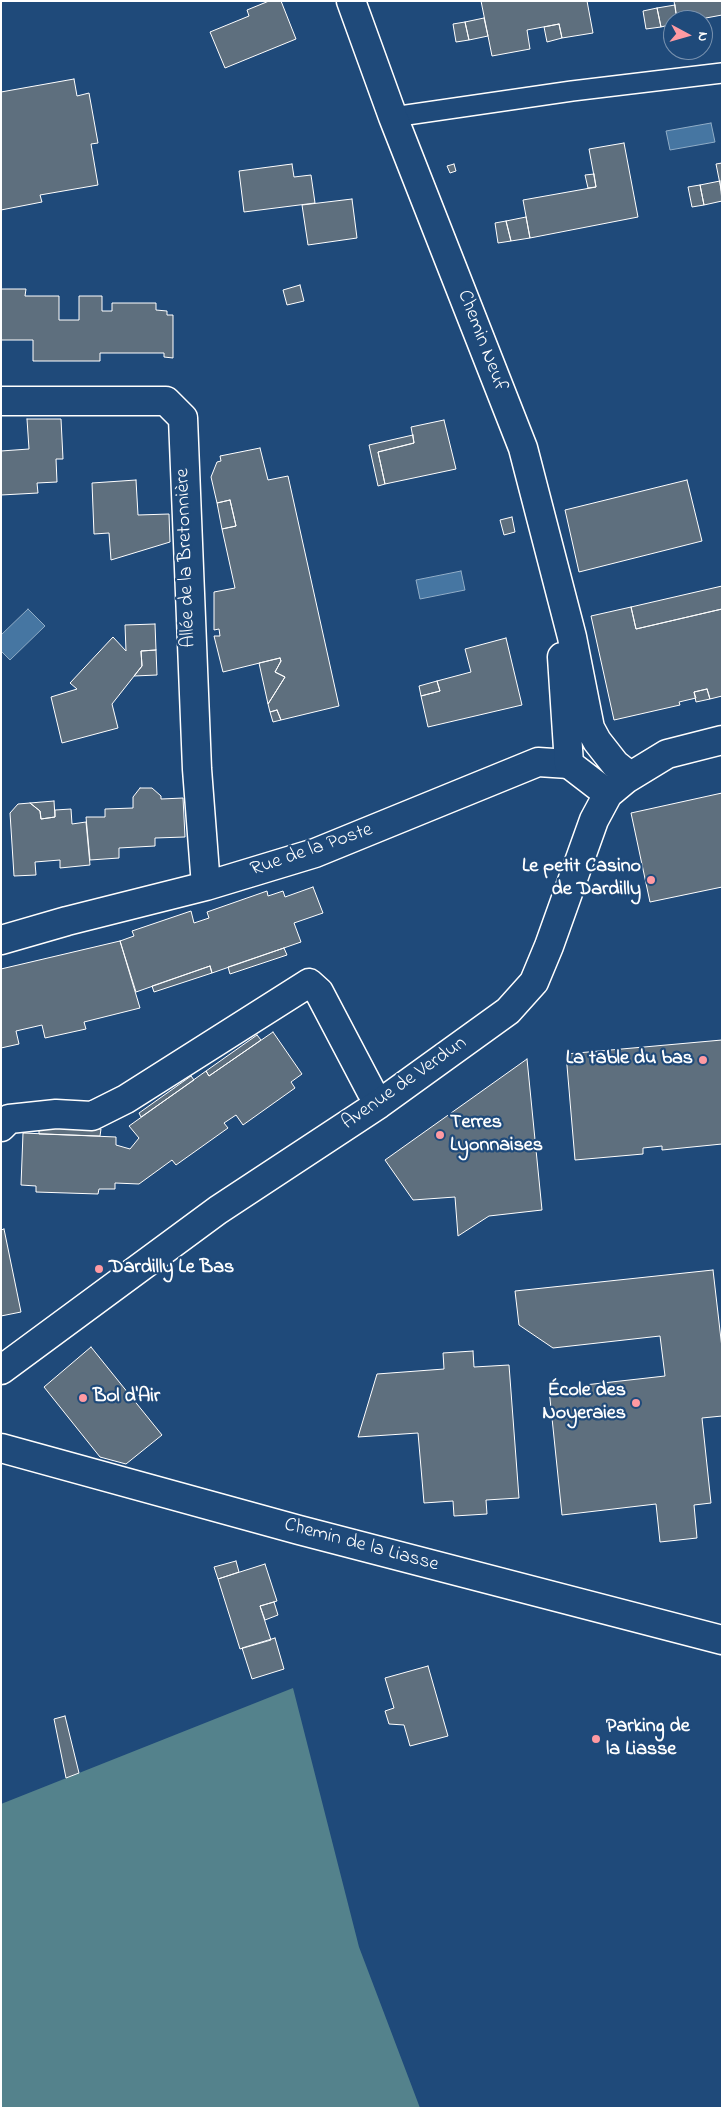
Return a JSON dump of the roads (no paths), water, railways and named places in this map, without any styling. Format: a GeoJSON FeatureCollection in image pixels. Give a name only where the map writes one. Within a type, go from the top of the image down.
{"type":"FeatureCollection","features":[{"type":"Feature","properties":{"kind":"street","name":"Chemin Neuf"},"geometry":{"type":"LineString","coordinates":[[351,1],[393,117],[523,448],[555,570],[580,675],[590,728],[603,749],[630,776]]}},
{"type":"Feature","properties":{"kind":"street","name":"Allée de la Bretonnière"},"geometry":{"type":"LineString","coordinates":[[1,401],[166,402],[183,418],[196,759],[206,886]]}},
{"type":"Feature","properties":{"kind":"street","name":"Chemin Neuf"},"geometry":{"type":"LineString","coordinates":[[555,570],[568,764]]}},
{"type":"Feature","properties":{"kind":"street","name":"Avenue de Verdun"},"geometry":{"type":"LineString","coordinates":[[1,1370],[218,1210],[379,1104],[508,1011],[534,982],[549,946],[594,820],[608,794],[630,776],[667,754],[722,740]]}},
{"type":"Feature","properties":{"kind":"street","name":"Rue de la Poste"},"geometry":{"type":"LineString","coordinates":[[1,940],[66,921],[206,886],[315,853],[538,762],[568,764]]}},
{"type":"Feature","properties":{"kind":"street"},"geometry":{"type":"LineString","coordinates":[[568,764],[608,794]]}},
{"type":"Feature","properties":{"kind":"street"},"geometry":{"type":"LineString","coordinates":[[1,1127],[9,1119],[56,1114],[92,1116],[126,1099],[309,983],[319,992],[371,1091]]}},
{"type":"Feature","properties":{"kind":"street","name":"Chemin de la Liasse"},"geometry":{"type":"LineString","coordinates":[[1,1448],[309,1533],[722,1640]]}},
{"type":"Feature","properties":{"kind":"lane"},"geometry":{"type":"LineString","coordinates":[[393,117],[572,91],[722,73]]}},
{"type":"Feature","properties":{"kind":"water"},"geometry":{"type":"Polygon","coordinates":[[[711,123],[715,142],[670,150],[666,131],[711,123]]]}},
{"type":"Feature","properties":{"kind":"water"},"geometry":{"type":"Polygon","coordinates":[[[461,571],[465,590],[420,599],[416,580],[461,571]]]}},
{"type":"Feature","properties":{"kind":"water"},"geometry":{"type":"Polygon","coordinates":[[[28,609],[45,626],[10,660],[1,651],[1,635],[28,609]]]}},
{"type":"Feature","properties":{"kind":"place","name":"Le petit Casino de Dardilly"},"geometry":{"type":"Point","coordinates":[651,880]}},
{"type":"Feature","properties":{"kind":"place","name":"La table du bas"},"geometry":{"type":"Point","coordinates":[703,1060]}},
{"type":"Feature","properties":{"kind":"place","name":"Terres Lyonnaises"},"geometry":{"type":"Point","coordinates":[440,1135]}},
{"type":"Feature","properties":{"kind":"place","name":"Dardilly Le Bas"},"geometry":{"type":"Point","coordinates":[99,1269]}},
{"type":"Feature","properties":{"kind":"place","name":"Bol d'Air"},"geometry":{"type":"Point","coordinates":[83,1398]}},
{"type":"Feature","properties":{"kind":"place","name":"École des Noyeraies"},"geometry":{"type":"Point","coordinates":[636,1403]}},
{"type":"Feature","properties":{"kind":"place","name":"Parking de la Liasse"},"geometry":{"type":"Point","coordinates":[596,1739]}}]}
